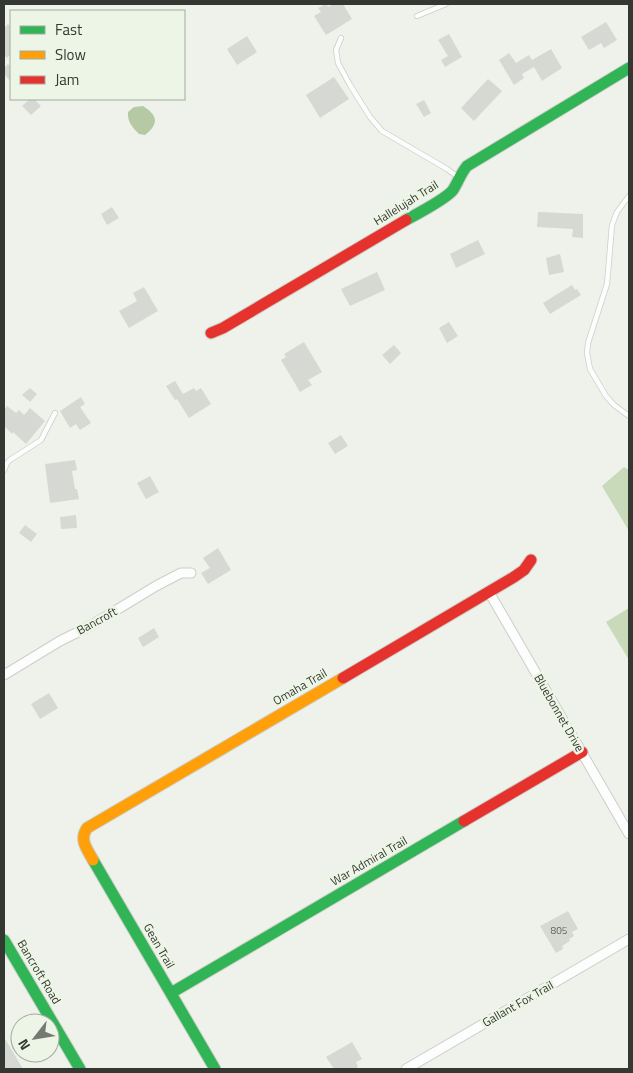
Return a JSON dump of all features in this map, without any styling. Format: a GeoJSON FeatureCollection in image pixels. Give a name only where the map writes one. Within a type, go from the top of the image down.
{"type":"FeatureCollection","features":[{"type":"Feature","properties":{"kind":"street","name":"Hallelujah Trail"},"geometry":{"type":"LineString","coordinates":[[211,333],[223,328],[432,205],[452,191],[467,166],[629,68]]}},
{"type":"Feature","properties":{"kind":"street","name":"Omaha Trail"},"geometry":{"type":"LineString","coordinates":[[83,836],[87,828],[489,592],[524,570],[531,560]]}},
{"type":"Feature","properties":{"kind":"street","name":"Bancroft"},"geometry":{"type":"LineString","coordinates":[[4,675],[156,586],[181,573],[191,573]]}},
{"type":"Feature","properties":{"kind":"street","name":"Bluebonnet Drive"},"geometry":{"type":"LineString","coordinates":[[489,592],[629,834]]}},
{"type":"Feature","properties":{"kind":"street","name":"War Admiral Trail"},"geometry":{"type":"LineString","coordinates":[[171,993],[582,752]]}},
{"type":"Feature","properties":{"kind":"street","name":"Gean Trail"},"geometry":{"type":"LineString","coordinates":[[83,836],[84,844],[215,1069]]}},
{"type":"Feature","properties":{"kind":"street","name":"Gallant Fox Trail"},"geometry":{"type":"LineString","coordinates":[[412,1068],[629,939]]}},
{"type":"Feature","properties":{"kind":"street","name":"Bancroft Road"},"geometry":{"type":"LineString","coordinates":[[4,940],[80,1069]]}},
{"type":"Feature","properties":{"kind":"lane"},"geometry":{"type":"LineString","coordinates":[[416,16],[446,4]]}},
{"type":"Feature","properties":{"kind":"lane"},"geometry":{"type":"LineString","coordinates":[[342,38],[336,50],[338,63],[376,124],[382,131],[447,168],[459,178]]}},
{"type":"Feature","properties":{"kind":"lane"},"geometry":{"type":"LineString","coordinates":[[629,196],[617,212],[612,225],[607,284],[588,343],[587,353],[590,369],[606,396],[614,405],[629,416]]}},
{"type":"Feature","properties":{"kind":"lane"},"geometry":{"type":"LineString","coordinates":[[4,470],[10,460],[41,440],[55,413]]}},
{"type":"Feature","properties":{"kind":"shaded area"},"geometry":{"type":"Polygon","coordinates":[[[143,106],[155,119],[153,127],[145,135],[139,134],[129,122],[128,116],[128,112],[134,107],[143,106]]]}},
{"type":"Feature","properties":{"kind":"shaded area"},"geometry":{"type":"Polygon","coordinates":[[[624,467],[629,470],[629,531],[602,486],[624,467]]]}},
{"type":"Feature","properties":{"kind":"shaded area"},"geometry":{"type":"Polygon","coordinates":[[[629,608],[629,660],[606,622],[629,608]]]}},
{"type":"Feature","properties":{"kind":"building"},"geometry":{"type":"Polygon","coordinates":[[[326,4],[328,7],[333,4],[343,4],[352,19],[326,35],[314,16],[321,12],[318,8],[326,4]]]}},
{"type":"Feature","properties":{"kind":"building"},"geometry":{"type":"Polygon","coordinates":[[[606,22],[617,40],[604,48],[601,43],[589,50],[581,37],[606,22]]]}},
{"type":"Feature","properties":{"kind":"building"},"geometry":{"type":"Polygon","coordinates":[[[8,24],[10,26],[10,55],[7,58],[4,55],[4,28],[8,24]]]}},
{"type":"Feature","properties":{"kind":"building"},"geometry":{"type":"Polygon","coordinates":[[[449,34],[462,57],[445,67],[441,60],[448,56],[438,40],[449,34]]]}},
{"type":"Feature","properties":{"kind":"building"},"geometry":{"type":"Polygon","coordinates":[[[247,36],[257,52],[237,65],[227,49],[247,36]]]}},
{"type":"Feature","properties":{"kind":"building"},"geometry":{"type":"Polygon","coordinates":[[[551,49],[562,68],[542,81],[534,67],[522,74],[524,78],[514,85],[499,60],[509,53],[516,63],[529,55],[532,60],[551,49]]]}},
{"type":"Feature","properties":{"kind":"building"},"geometry":{"type":"Polygon","coordinates":[[[8,64],[10,66],[10,81],[4,74],[4,68],[8,64]]]}},
{"type":"Feature","properties":{"kind":"building"},"geometry":{"type":"Polygon","coordinates":[[[334,77],[349,99],[320,118],[306,95],[334,77]]]}},
{"type":"Feature","properties":{"kind":"building"},"geometry":{"type":"Polygon","coordinates":[[[488,79],[502,91],[474,121],[461,108],[488,79]]]}},
{"type":"Feature","properties":{"kind":"building"},"geometry":{"type":"Polygon","coordinates":[[[29,100],[35,100],[41,106],[31,115],[22,106],[29,100]]]}},
{"type":"Feature","properties":{"kind":"building"},"geometry":{"type":"Polygon","coordinates":[[[424,100],[431,113],[424,117],[416,104],[424,100]]]}},
{"type":"Feature","properties":{"kind":"building"},"geometry":{"type":"Polygon","coordinates":[[[112,207],[119,218],[107,225],[101,214],[112,207]]]}},
{"type":"Feature","properties":{"kind":"building"},"geometry":{"type":"Polygon","coordinates":[[[538,212],[583,214],[583,238],[572,237],[573,229],[537,227],[538,212]]]}},
{"type":"Feature","properties":{"kind":"building"},"geometry":{"type":"Polygon","coordinates":[[[478,240],[485,254],[456,268],[450,254],[478,240]]]}},
{"type":"Feature","properties":{"kind":"building"},"geometry":{"type":"Polygon","coordinates":[[[560,254],[564,272],[549,275],[546,258],[560,254]]]}},
{"type":"Feature","properties":{"kind":"building"},"geometry":{"type":"Polygon","coordinates":[[[377,272],[385,290],[350,306],[341,289],[377,272]]]}},
{"type":"Feature","properties":{"kind":"building"},"geometry":{"type":"Polygon","coordinates":[[[572,285],[581,295],[550,314],[543,303],[572,285]]]}},
{"type":"Feature","properties":{"kind":"building"},"geometry":{"type":"Polygon","coordinates":[[[144,287],[158,311],[129,328],[119,311],[137,301],[133,293],[144,287]]]}},
{"type":"Feature","properties":{"kind":"building"},"geometry":{"type":"Polygon","coordinates":[[[449,322],[458,336],[447,343],[439,328],[449,322]]]}},
{"type":"Feature","properties":{"kind":"building"},"geometry":{"type":"Polygon","coordinates":[[[304,342],[322,372],[308,380],[312,385],[300,392],[281,360],[286,357],[284,354],[304,342]]]}},
{"type":"Feature","properties":{"kind":"building"},"geometry":{"type":"Polygon","coordinates":[[[394,345],[401,353],[390,364],[382,355],[394,345]]]}},
{"type":"Feature","properties":{"kind":"building"},"geometry":{"type":"Polygon","coordinates":[[[175,381],[183,394],[194,388],[196,391],[201,388],[211,404],[189,418],[166,386],[175,381]]]}},
{"type":"Feature","properties":{"kind":"building"},"geometry":{"type":"Polygon","coordinates":[[[30,388],[37,394],[30,402],[22,395],[30,388]]]}},
{"type":"Feature","properties":{"kind":"building"},"geometry":{"type":"Polygon","coordinates":[[[81,397],[85,404],[80,407],[91,423],[80,430],[76,424],[70,428],[60,411],[81,397]]]}},
{"type":"Feature","properties":{"kind":"building"},"geometry":{"type":"Polygon","coordinates":[[[7,406],[16,413],[19,410],[24,415],[30,408],[45,421],[26,444],[4,426],[4,410],[7,406]]]}},
{"type":"Feature","properties":{"kind":"building"},"geometry":{"type":"Polygon","coordinates":[[[341,435],[348,446],[335,454],[328,443],[341,435]]]}},
{"type":"Feature","properties":{"kind":"building"},"geometry":{"type":"Polygon","coordinates":[[[75,460],[77,470],[72,471],[79,499],[50,503],[45,464],[75,460]]]}},
{"type":"Feature","properties":{"kind":"building"},"geometry":{"type":"Polygon","coordinates":[[[150,476],[159,492],[146,499],[137,483],[150,476]]]}},
{"type":"Feature","properties":{"kind":"building"},"geometry":{"type":"Polygon","coordinates":[[[76,515],[77,528],[61,529],[60,517],[76,515]]]}},
{"type":"Feature","properties":{"kind":"building"},"geometry":{"type":"Polygon","coordinates":[[[25,525],[37,534],[31,542],[19,533],[25,525]]]}},
{"type":"Feature","properties":{"kind":"building"},"geometry":{"type":"Polygon","coordinates":[[[218,548],[231,570],[208,584],[201,573],[210,568],[203,558],[218,548]]]}},
{"type":"Feature","properties":{"kind":"building"},"geometry":{"type":"Polygon","coordinates":[[[154,628],[159,637],[143,647],[138,638],[154,628]]]}},
{"type":"Feature","properties":{"kind":"building"},"geometry":{"type":"Polygon","coordinates":[[[49,693],[58,708],[40,719],[31,704],[49,693]]]}},
{"type":"Feature","properties":{"kind":"building"},"geometry":{"type":"Polygon","coordinates":[[[568,911],[578,929],[572,932],[574,936],[562,946],[563,949],[556,953],[540,926],[568,911]]]}},
{"type":"Feature","properties":{"kind":"building"},"geometry":{"type":"Polygon","coordinates":[[[4,1037],[10,1047],[10,1063],[19,1063],[23,1069],[4,1069],[4,1037]]]}},
{"type":"Feature","properties":{"kind":"building"},"geometry":{"type":"Polygon","coordinates":[[[352,1042],[362,1059],[356,1062],[358,1067],[355,1069],[334,1069],[326,1057],[352,1042]]]}},
{"type":"Feature","properties":{"kind":"traffic: fast"},"geometry":{"type":"LineString","coordinates":[[406,220],[449,194],[467,166],[629,68]]}},
{"type":"Feature","properties":{"kind":"traffic: fast"},"geometry":{"type":"LineString","coordinates":[[171,993],[464,821]]}},
{"type":"Feature","properties":{"kind":"traffic: fast"},"geometry":{"type":"LineString","coordinates":[[93,860],[215,1069]]}},
{"type":"Feature","properties":{"kind":"traffic: fast"},"geometry":{"type":"LineString","coordinates":[[4,940],[80,1069]]}},
{"type":"Feature","properties":{"kind":"traffic: slow"},"geometry":{"type":"LineString","coordinates":[[93,860],[84,840],[87,828],[343,678]]}},
{"type":"Feature","properties":{"kind":"traffic: jam"},"geometry":{"type":"LineString","coordinates":[[211,333],[223,328],[406,220]]}},
{"type":"Feature","properties":{"kind":"traffic: jam"},"geometry":{"type":"LineString","coordinates":[[343,678],[514,577],[524,570],[531,560]]}},
{"type":"Feature","properties":{"kind":"traffic: jam"},"geometry":{"type":"LineString","coordinates":[[464,821],[582,752]]}}]}
